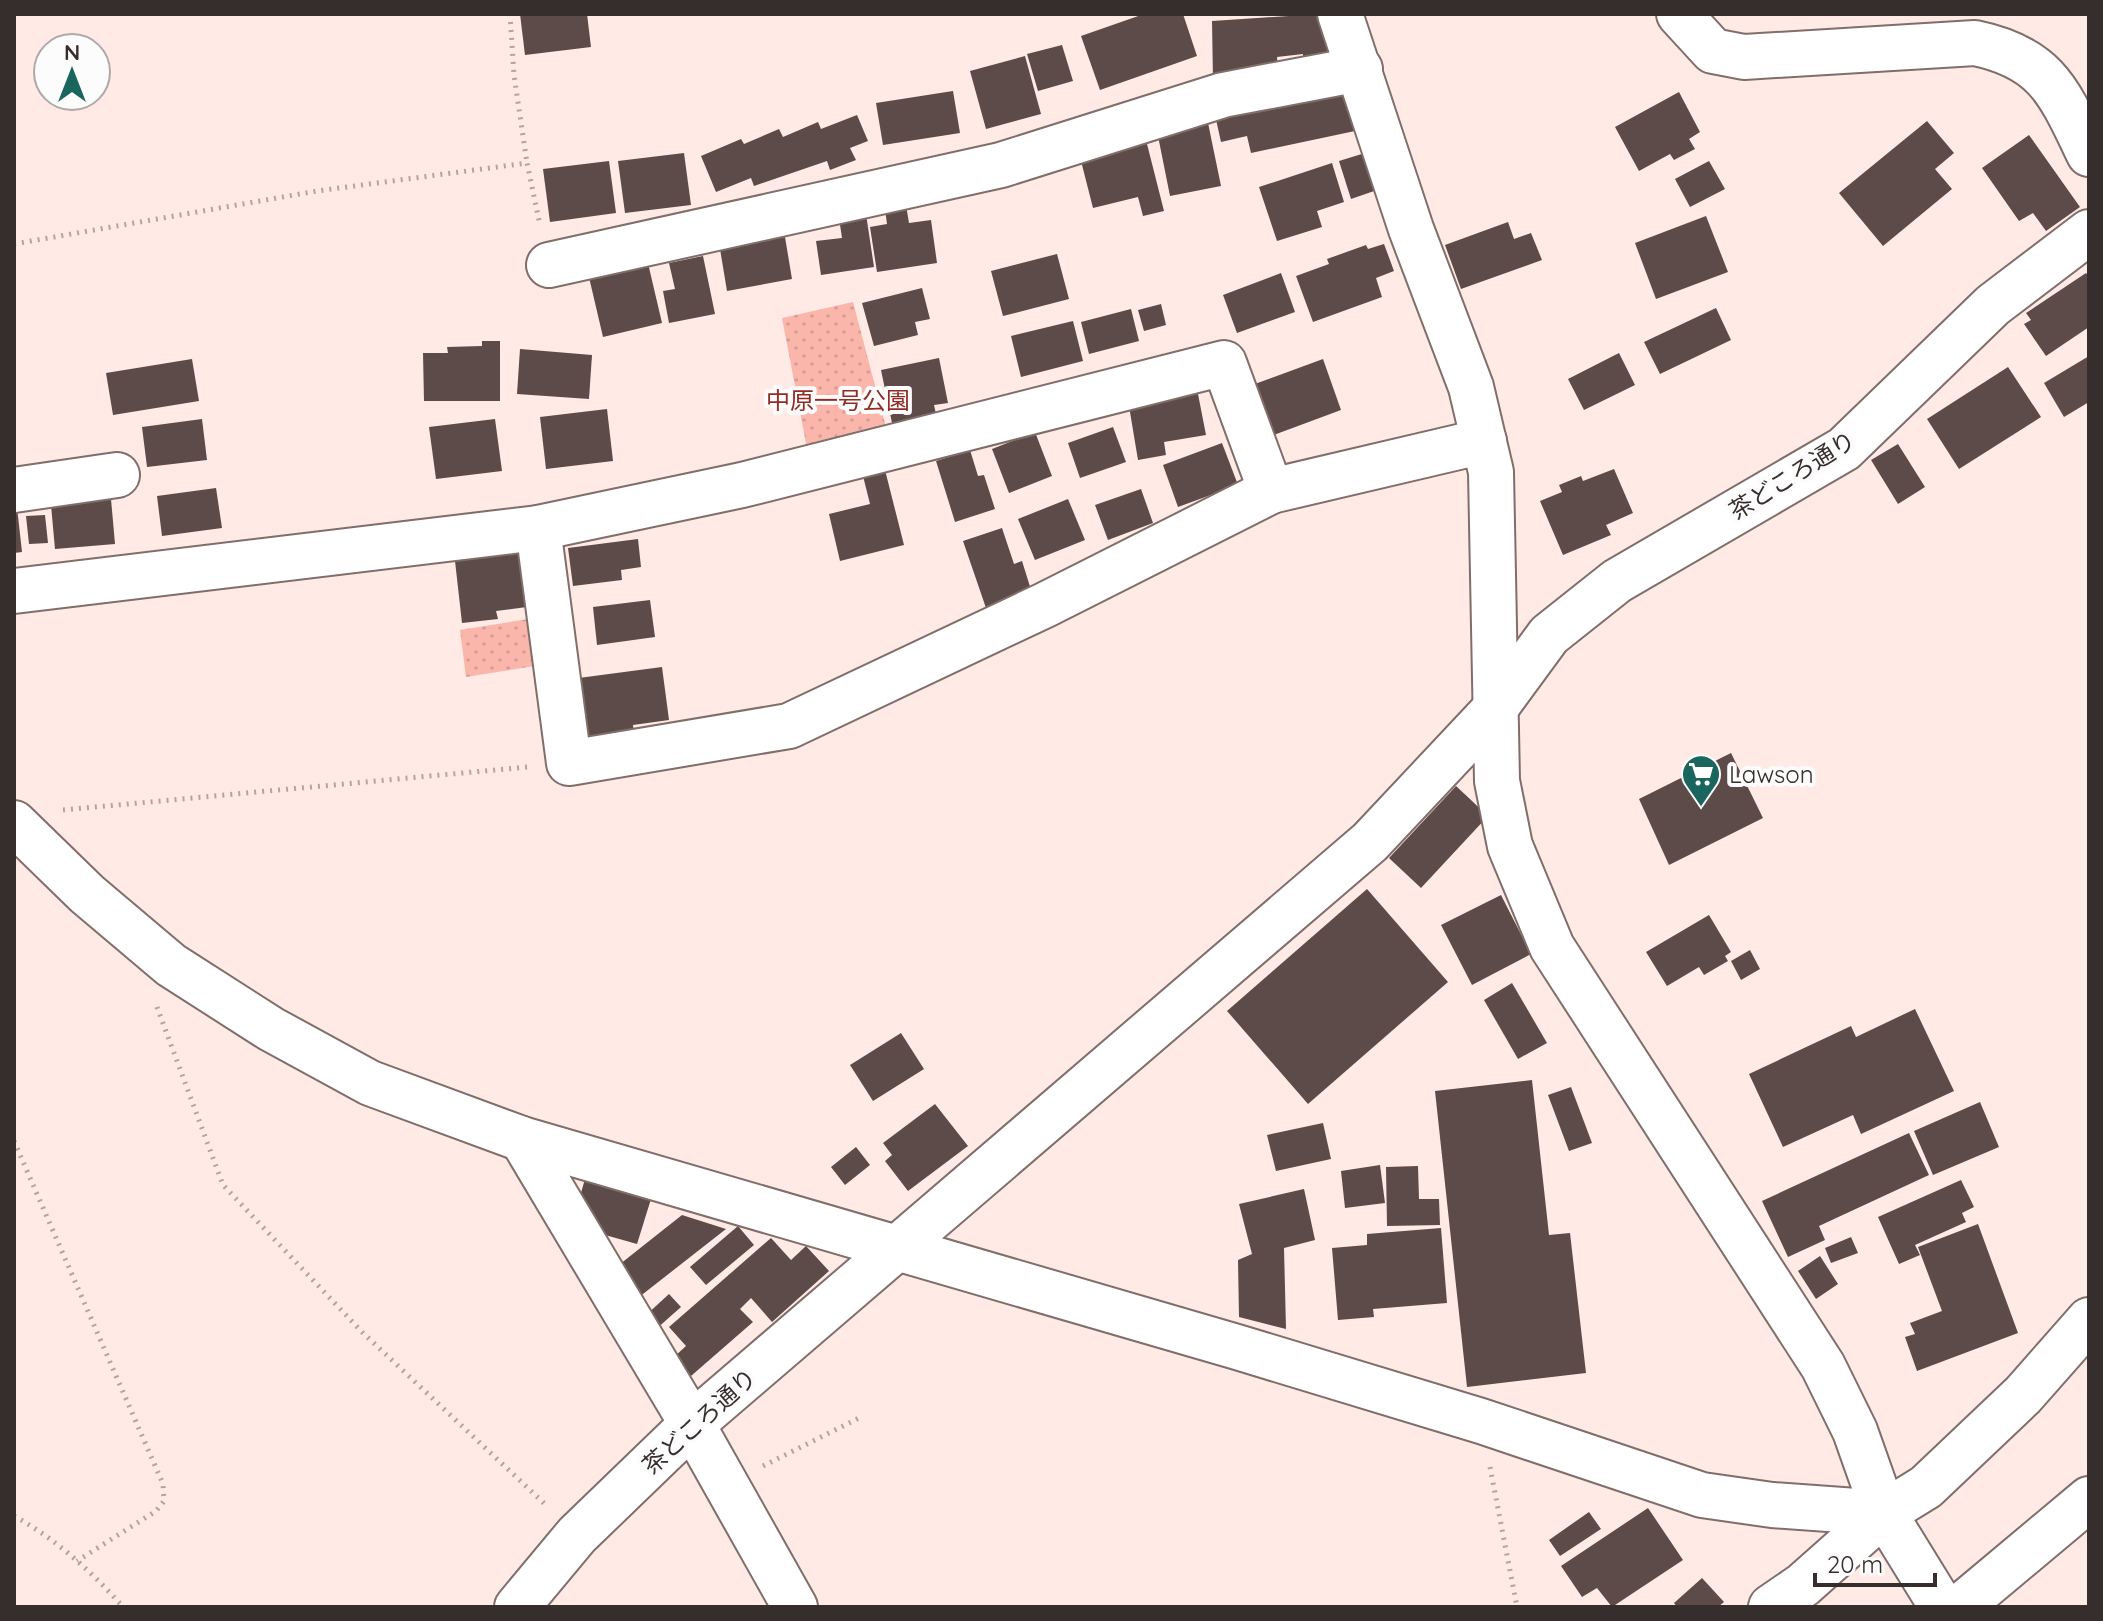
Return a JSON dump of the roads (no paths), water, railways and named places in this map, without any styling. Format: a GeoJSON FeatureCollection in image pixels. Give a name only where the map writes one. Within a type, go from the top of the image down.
{"type":"FeatureCollection","features":[{"type":"Feature","properties":{"kind":"main road"},"geometry":{"type":"LineString","coordinates":[[1340,14],[1411,229],[1471,387],[1491,472],[1496,603],[1494,710],[1497,781],[1510,846],[1552,947],[1823,1366],[1855,1431],[1894,1528],[1942,1607]]}},
{"type":"Feature","properties":{"kind":"main road"},"geometry":{"type":"LineString","coordinates":[[1679,14],[1713,51],[1744,57],[1975,43],[2010,51],[2037,69],[2066,106],[2089,154]]}},
{"type":"Feature","properties":{"kind":"main road"},"geometry":{"type":"LineString","coordinates":[[549,265],[1001,165],[1223,95],[1360,69]]}},
{"type":"Feature","properties":{"kind":"main road","name":"茶どころ通り"},"geometry":{"type":"LineString","coordinates":[[517,1607],[577,1535],[692,1424],[1370,842],[1494,710],[1549,635],[1617,581],[1844,449],[1993,305],[2089,232]]}},
{"type":"Feature","properties":{"kind":"main road"},"geometry":{"type":"LineString","coordinates":[[14,591],[538,528],[742,485],[1224,363],[1271,491]]}},
{"type":"Feature","properties":{"kind":"main road"},"geometry":{"type":"LineString","coordinates":[[538,528],[569,763],[789,726],[1045,605],[1271,491],[1484,441]]}},
{"type":"Feature","properties":{"kind":"main road"},"geometry":{"type":"LineString","coordinates":[[14,490],[117,475]]}},
{"type":"Feature","properties":{"kind":"main road"},"geometry":{"type":"LineString","coordinates":[[14,823],[87,894],[160,957],[271,1029],[370,1083],[522,1139],[1481,1421],[1702,1495],[1894,1528]]}},
{"type":"Feature","properties":{"kind":"main road"},"geometry":{"type":"LineString","coordinates":[[522,1139],[692,1424],[795,1607]]}},
{"type":"Feature","properties":{"kind":"main road"},"geometry":{"type":"LineString","coordinates":[[1771,1607],[1894,1528],[1926,1487],[2023,1395],[2089,1320]]}},
{"type":"Feature","properties":{"kind":"main road"},"geometry":{"type":"LineString","coordinates":[[1960,1607],[2089,1499]]}},
{"type":"Feature","properties":{"kind":"main road"},"geometry":{"type":"LineString","coordinates":[[1998,1607],[2089,1507]]}},
{"type":"Feature","properties":{"kind":"place","name":"Lawson"},"geometry":{"type":"Point","coordinates":[1701,808]}},
{"type":"Feature","properties":{"kind":"park label","name":"中原一号公園"},"geometry":{"type":"Point","coordinates":[838,400]}}]}
